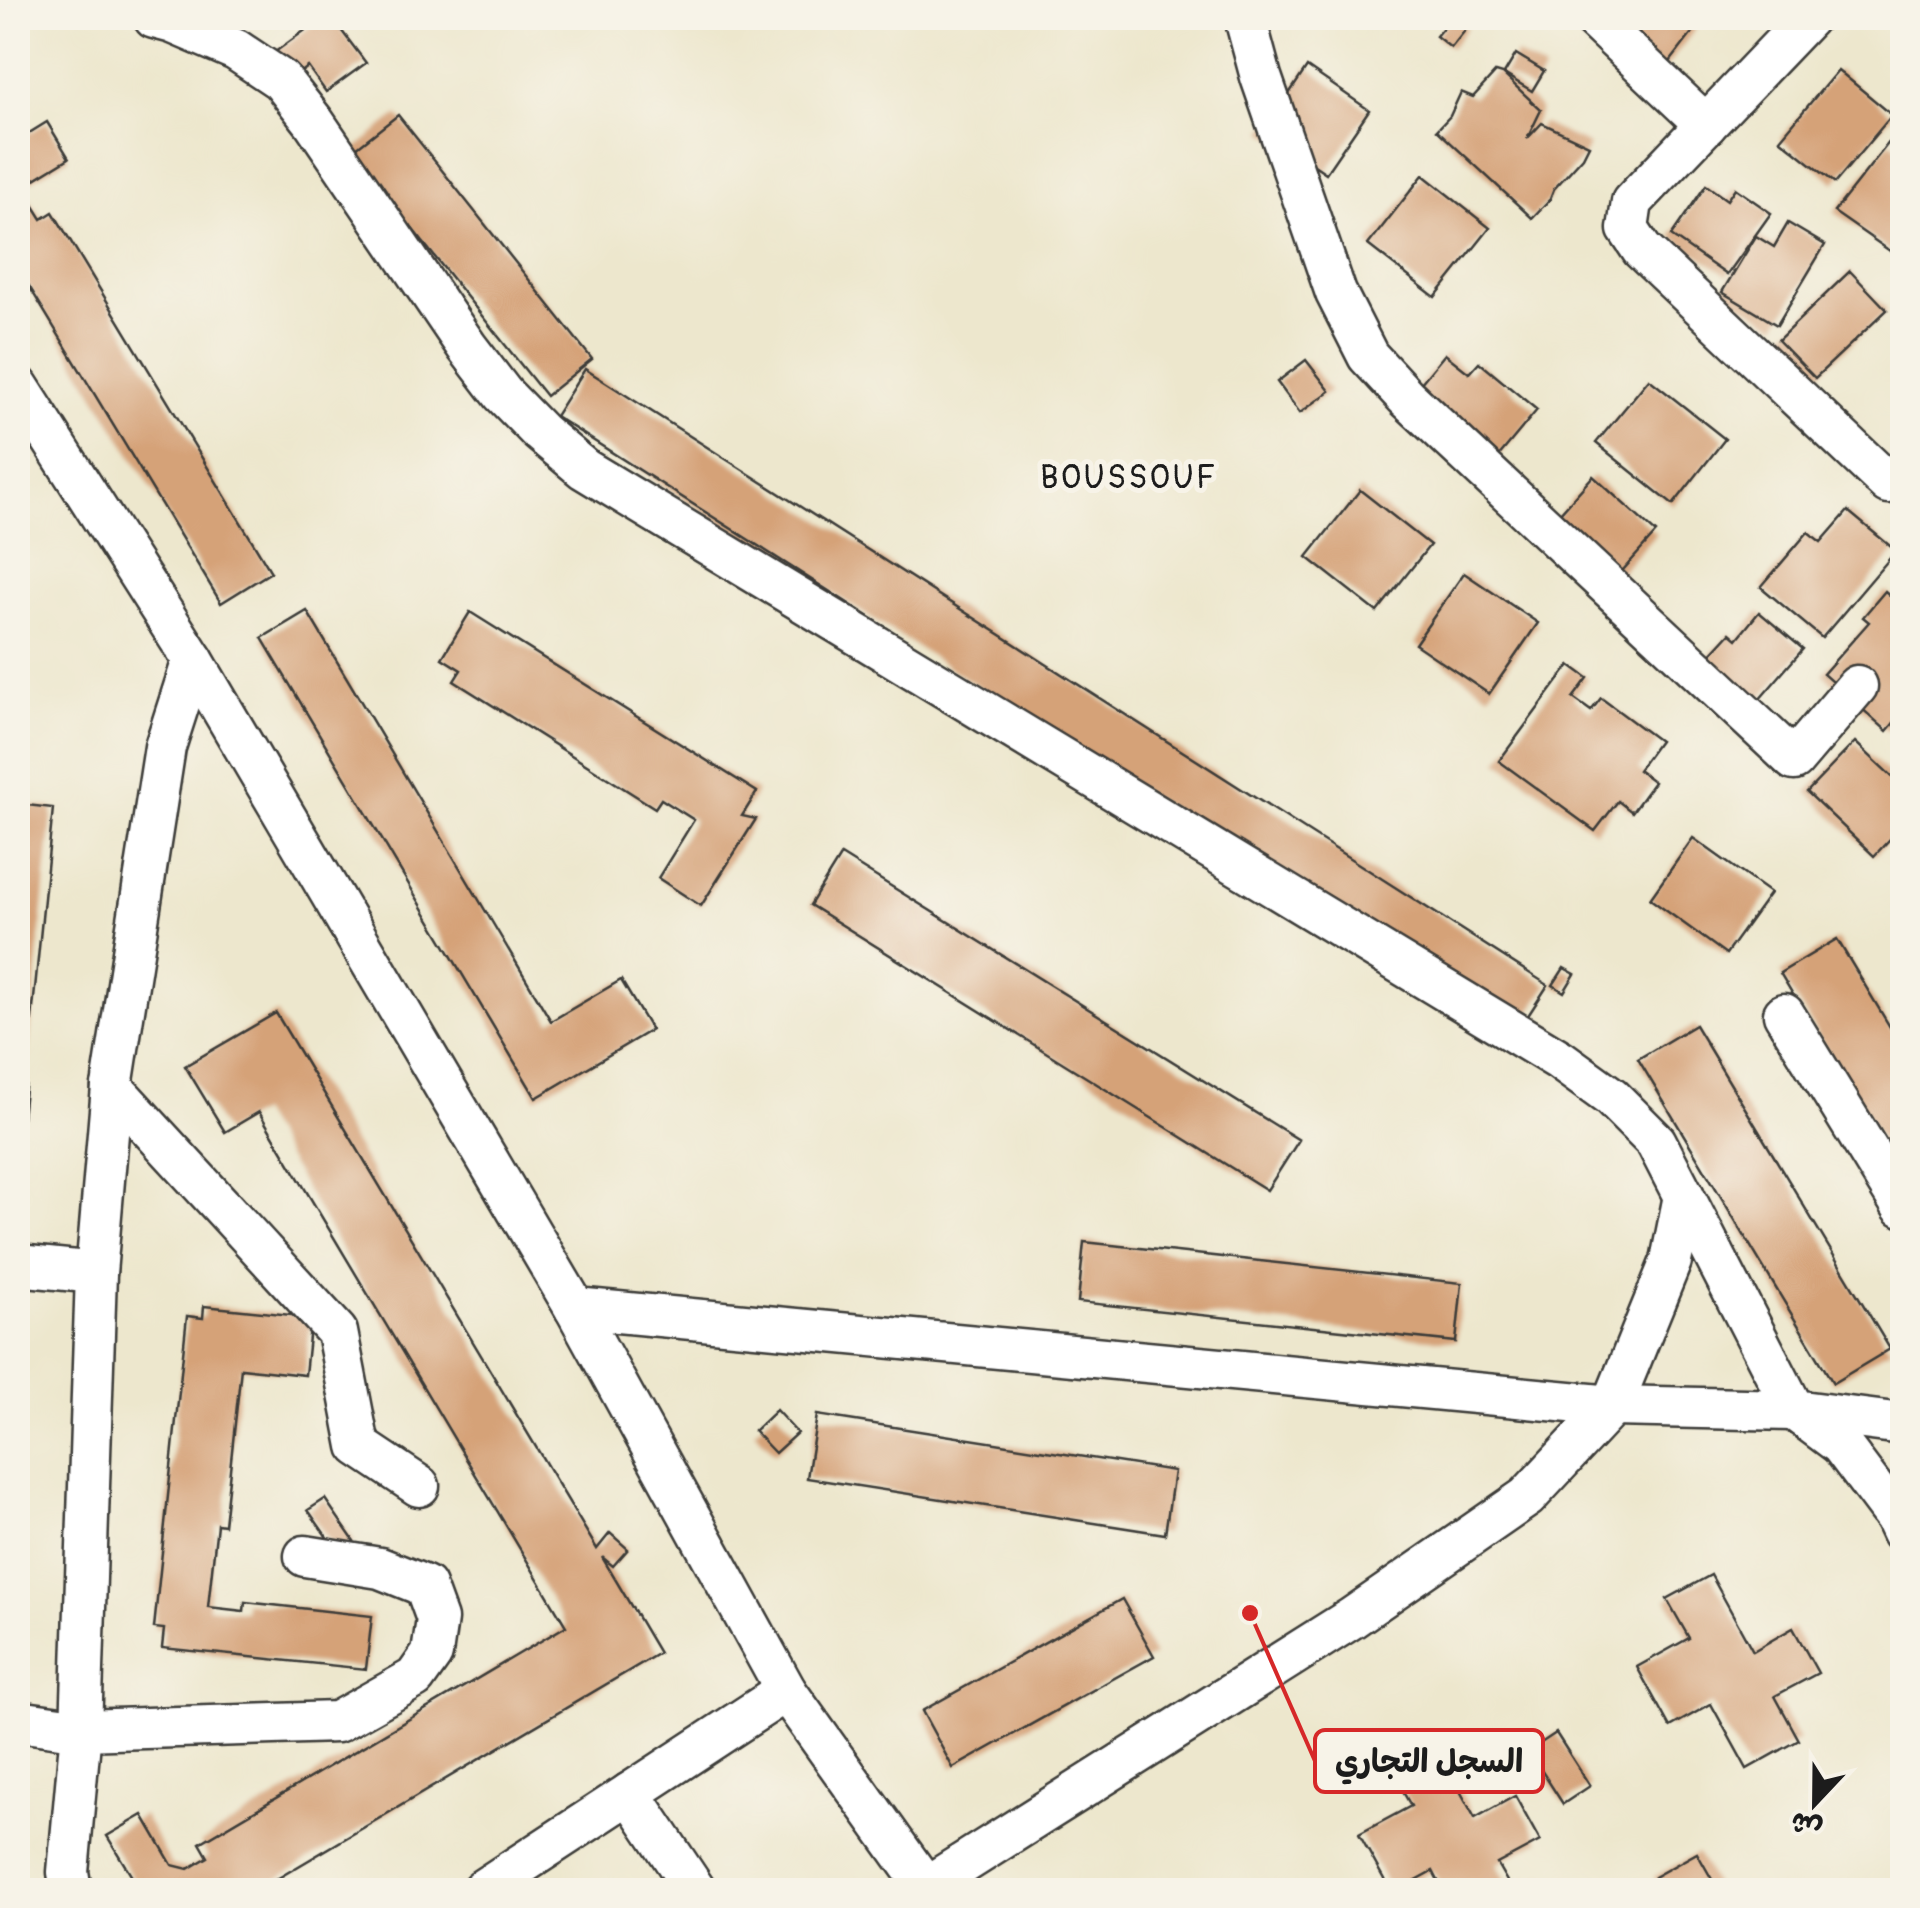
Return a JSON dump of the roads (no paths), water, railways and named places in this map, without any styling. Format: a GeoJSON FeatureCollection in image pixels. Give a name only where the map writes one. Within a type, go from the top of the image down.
{"type":"FeatureCollection","features":[{"type":"Feature","properties":{"kind":"street"},"geometry":{"type":"LineString","coordinates":[[154,18],[236,50],[280,80],[314,122],[503,394],[584,469],[1560,1060],[1611,1097],[1656,1142],[1794,1410],[1841,1444],[1902,1532]]}},
{"type":"Feature","properties":{"kind":"street"},"geometry":{"type":"LineString","coordinates":[[1245,18],[1336,293],[1368,356],[1406,398],[1794,760],[1858,686]]}},
{"type":"Feature","properties":{"kind":"street"},"geometry":{"type":"LineString","coordinates":[[1593,18],[1706,125]]}},
{"type":"Feature","properties":{"kind":"street"},"geometry":{"type":"LineString","coordinates":[[1808,18],[1632,202],[1628,228],[1642,250],[1888,482]]}},
{"type":"Feature","properties":{"kind":"street"},"geometry":{"type":"LineString","coordinates":[[18,386],[193,660],[575,1308],[786,1691],[927,1889],[1352,1618],[1527,1497],[1612,1406],[1672,1261],[1684,1196]]}},
{"type":"Feature","properties":{"kind":"street"},"geometry":{"type":"LineString","coordinates":[[71,1890],[68,1872],[80,1730],[96,1273],[112,1087],[166,746],[193,660]]}},
{"type":"Feature","properties":{"kind":"street"},"geometry":{"type":"LineString","coordinates":[[1784,1014],[1902,1206]]}},
{"type":"Feature","properties":{"kind":"street"},"geometry":{"type":"LineString","coordinates":[[112,1087],[336,1332],[359,1446],[419,1486]]}},
{"type":"Feature","properties":{"kind":"street"},"geometry":{"type":"LineString","coordinates":[[18,1265],[96,1273]]}},
{"type":"Feature","properties":{"kind":"street"},"geometry":{"type":"LineString","coordinates":[[575,1308],[1612,1406],[1794,1410],[1902,1424]]}},
{"type":"Feature","properties":{"kind":"street"},"geometry":{"type":"LineString","coordinates":[[18,1721],[80,1730],[337,1722],[415,1678],[432,1654],[437,1619],[425,1586],[380,1568],[305,1556]]}},
{"type":"Feature","properties":{"kind":"street"},"geometry":{"type":"LineString","coordinates":[[482,1890],[786,1691]]}},
{"type":"Feature","properties":{"kind":"street"},"geometry":{"type":"LineString","coordinates":[[630,1793],[696,1890]]}},
{"type":"Feature","properties":{"kind":"place","name":"السجل التجاري"},"geometry":{"type":"Point","coordinates":[1250,1613]}},
{"type":"Feature","properties":{"kind":"district","name":"BOUSSOUF"},"geometry":{"type":"Point","coordinates":[1129,478]}}]}
